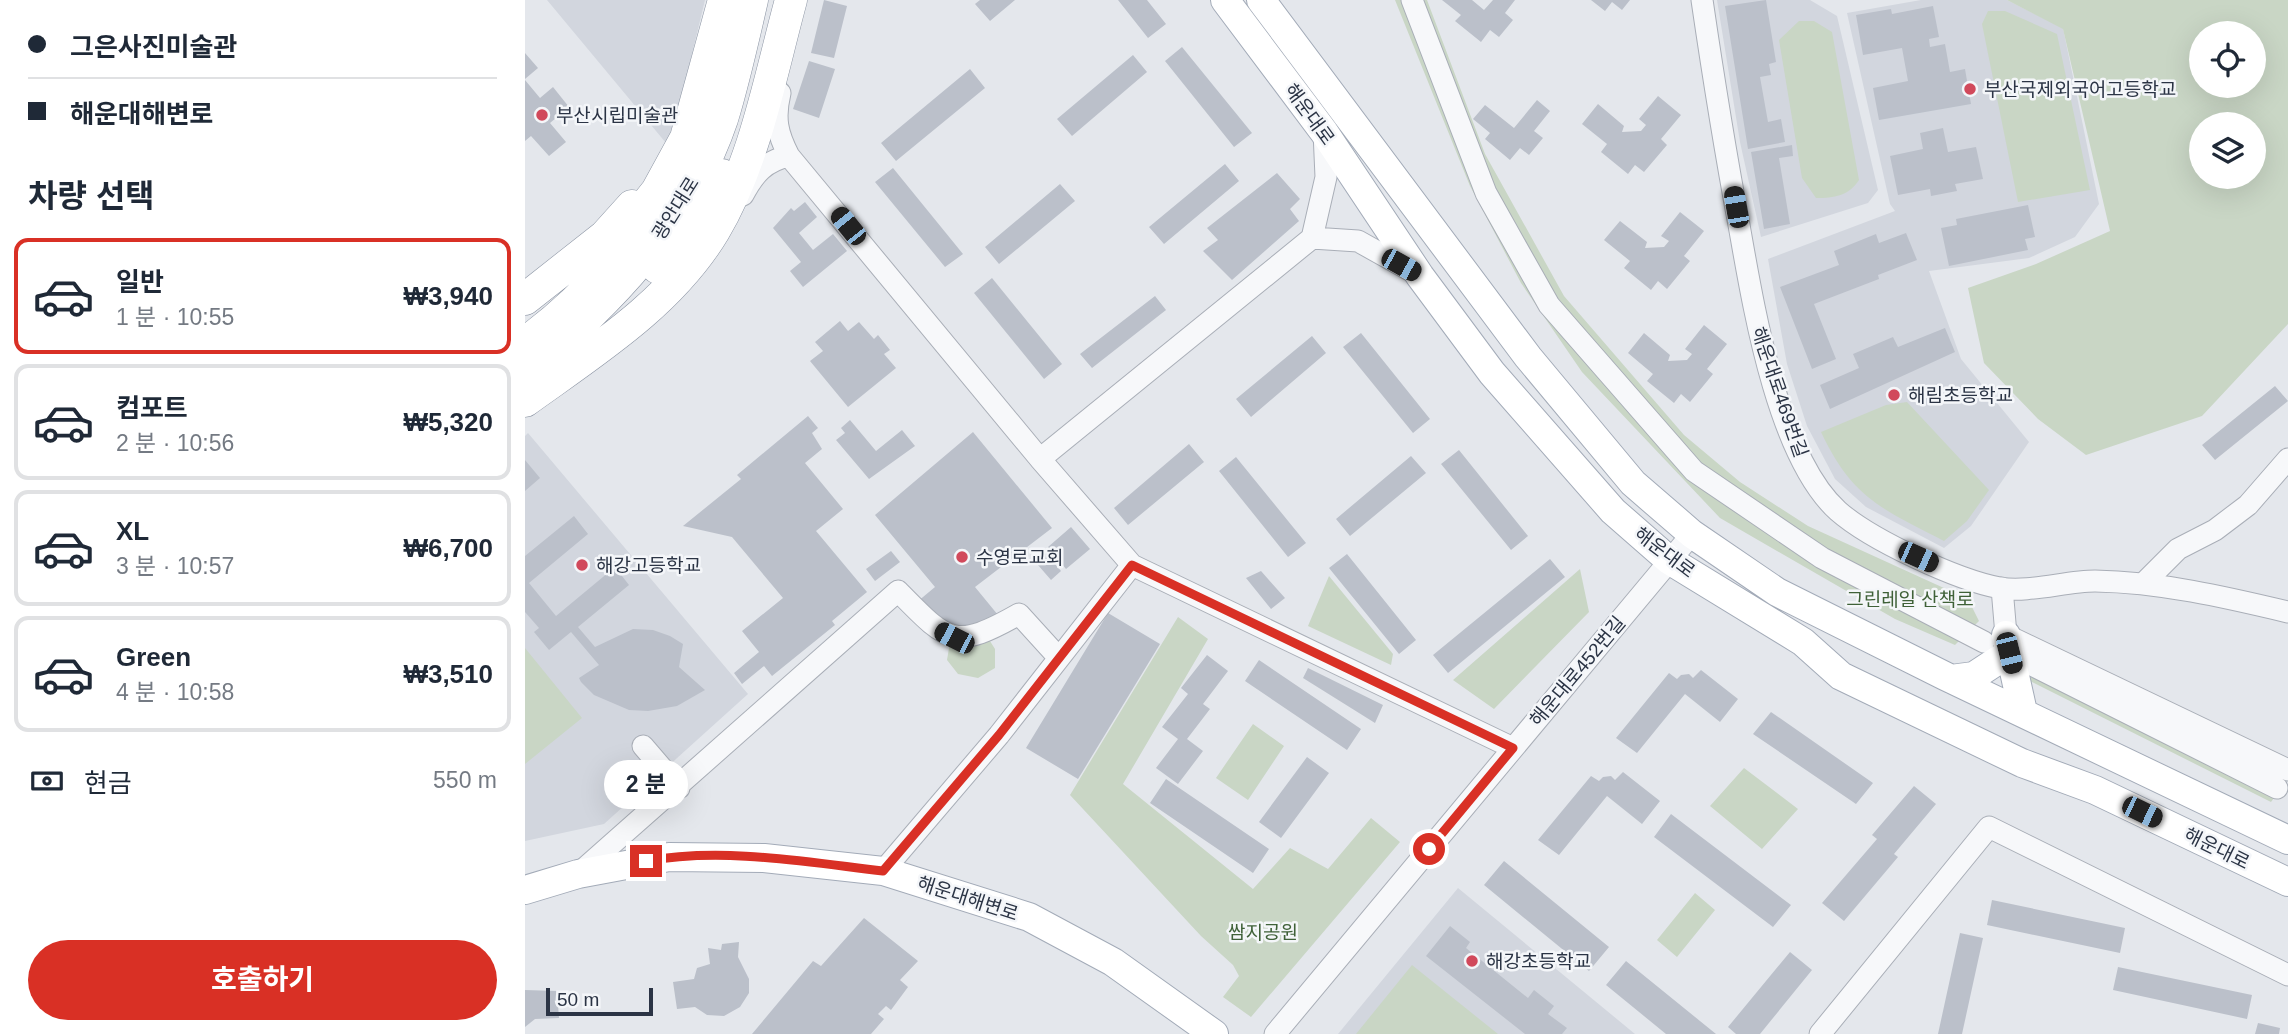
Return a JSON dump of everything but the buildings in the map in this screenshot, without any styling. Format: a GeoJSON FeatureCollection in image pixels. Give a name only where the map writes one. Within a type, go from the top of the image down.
{"type":"FeatureCollection","features":[{"type":"Feature","properties":{"kind":"highway"},"geometry":{"type":"LineString","coordinates":[[533,293],[605,236],[638,199],[679,127],[715,0]]}},
{"type":"Feature","properties":{"kind":"highway"},"geometry":{"type":"LineString","coordinates":[[525,318],[618,240],[657,191],[686,138],[724,0]]}},
{"type":"Feature","properties":{"kind":"highway","name":"광안대로"},"geometry":{"type":"LineString","coordinates":[[529,349],[637,233],[668,190],[694,138],[734,0]]}},
{"type":"Feature","properties":{"kind":"highway","name":"광안대로"},"geometry":{"type":"LineString","coordinates":[[525,372],[575,331],[637,266],[696,177],[721,120],[753,0]]}},
{"type":"Feature","properties":{"kind":"highway"},"geometry":{"type":"LineString","coordinates":[[525,387],[643,288],[682,238],[722,174],[773,0]]}},
{"type":"Feature","properties":{"kind":"highway"},"geometry":{"type":"LineString","coordinates":[[525,403],[644,313],[681,274],[713,232],[741,175],[791,0]]}},
{"type":"Feature","properties":{"kind":"main road"},"geometry":{"type":"LineString","coordinates":[[529,349],[629,259],[691,169],[722,93],[745,0]]}},
{"type":"Feature","properties":{"kind":"main road","name":"해운대로"},"geometry":{"type":"LineString","coordinates":[[1225,0],[1324,132],[1420,276],[1492,373],[1612,511],[1669,560],[1804,642],[1841,676],[2022,763],[2095,790],[2286,878]]}},
{"type":"Feature","properties":{"kind":"main road","name":"해운대로"},"geometry":{"type":"LineString","coordinates":[[1261,0],[1528,357],[1633,483],[1692,534],[1777,592],[1951,679],[2288,840]]}},
{"type":"Feature","properties":{"kind":"main road"},"geometry":{"type":"LineString","coordinates":[[1951,679],[1974,676],[2005,647],[2023,712]]}},
{"type":"Feature","properties":{"kind":"main road","name":"해운대해변로"},"geometry":{"type":"LineString","coordinates":[[525,890],[578,874],[669,857],[764,858],[883,871],[1029,917],[1113,962],[1214,1034]]}},
{"type":"Feature","properties":{"kind":"street"},"geometry":{"type":"LineString","coordinates":[[525,403],[547,399],[586,372],[684,287],[718,243],[754,176],[775,115],[805,0]]}},
{"type":"Feature","properties":{"kind":"street"},"geometry":{"type":"LineString","coordinates":[[1412,0],[1486,193],[1549,305],[1693,471],[1822,558],[2283,779]]}},
{"type":"Feature","properties":{"kind":"street","name":"해운대로469번길"},"geometry":{"type":"LineString","coordinates":[[1702,0],[1755,321],[1772,380],[1799,454],[1814,482],[1837,511],[1878,539],[1957,574],[2001,588]]}},
{"type":"Feature","properties":{"kind":"street"},"geometry":{"type":"LineString","coordinates":[[775,115],[779,137],[789,156],[1040,459],[1132,565],[1513,748]]}},
{"type":"Feature","properties":{"kind":"street"},"geometry":{"type":"LineString","coordinates":[[1040,459],[1312,238],[1326,177],[1324,132]]}},
{"type":"Feature","properties":{"kind":"street"},"geometry":{"type":"LineString","coordinates":[[754,176],[772,160],[789,156]]}},
{"type":"Feature","properties":{"kind":"street"},"geometry":{"type":"LineString","coordinates":[[1312,238],[1358,241],[1420,276]]}},
{"type":"Feature","properties":{"kind":"street"},"geometry":{"type":"LineString","coordinates":[[2144,583],[2178,548],[2215,530],[2248,505],[2288,459]]}},
{"type":"Feature","properties":{"kind":"street","name":"해운대로452번길"},"geometry":{"type":"LineString","coordinates":[[1275,1034],[1692,534]]}},
{"type":"Feature","properties":{"kind":"street"},"geometry":{"type":"LineString","coordinates":[[883,871],[999,735],[1132,565]]}},
{"type":"Feature","properties":{"kind":"street"},"geometry":{"type":"LineString","coordinates":[[2005,647],[2001,588],[2091,581],[2144,583],[2288,612]]}},
{"type":"Feature","properties":{"kind":"street"},"geometry":{"type":"LineString","coordinates":[[578,874],[679,788],[898,591],[935,629],[954,638],[983,635],[1019,614],[1059,658]]}},
{"type":"Feature","properties":{"kind":"street"},"geometry":{"type":"LineString","coordinates":[[643,746],[679,788]]}},
{"type":"Feature","properties":{"kind":"street"},"geometry":{"type":"LineString","coordinates":[[1820,1034],[1989,827],[2288,975]]}},
{"type":"Feature","properties":{"kind":"shaded area"},"geometry":{"type":"Polygon","coordinates":[[[547,0],[705,0],[677,116],[666,143],[547,0]]]}},
{"type":"Feature","properties":{"kind":"shaded area"},"geometry":{"type":"Polygon","coordinates":[[[1717,0],[1810,0],[1837,16],[1878,190],[1868,203],[1761,237],[1740,142],[1717,0]]]}},
{"type":"Feature","properties":{"kind":"shaded area"},"geometry":{"type":"Polygon","coordinates":[[[1921,0],[2007,0],[2063,28],[2099,204],[2075,237],[2029,258],[1929,271],[1961,359],[2029,442],[1971,526],[1944,548],[1866,507],[1835,479],[1807,426],[1787,364],[1768,259],[1895,211],[1890,204],[1847,13],[1921,0]]]}},
{"type":"Feature","properties":{"kind":"shaded area","name":"해강고등학교"},"geometry":{"type":"Polygon","coordinates":[[[528,433],[748,694],[604,824],[525,841],[525,436],[528,433]]]}},
{"type":"Feature","properties":{"kind":"shaded area","name":"해강초등학교"},"geometry":{"type":"Polygon","coordinates":[[[1458,888],[1635,1034],[1338,1034],[1458,888]]]}},
{"type":"Feature","properties":{"kind":"green space","name":"그린레일 산책로"},"geometry":{"type":"Polygon","coordinates":[[[1395,0],[1427,0],[1485,154],[1564,296],[1684,435],[1740,482],[1808,526],[1968,599],[1979,621],[1955,645],[1895,619],[1720,518],[1582,372],[1521,283],[1470,186],[1395,0]]]}},
{"type":"Feature","properties":{"kind":"green space"},"geometry":{"type":"Polygon","coordinates":[[[2007,0],[2288,0],[2288,324],[2202,416],[2086,455],[2038,419],[1984,363],[1968,288],[2036,264],[2110,231],[2063,29],[2007,0]]]}},
{"type":"Feature","properties":{"kind":"green space"},"geometry":{"type":"Polygon","coordinates":[[[1988,11],[2005,11],[2057,34],[2090,190],[2018,202],[1982,24],[1988,11]]]}},
{"type":"Feature","properties":{"kind":"green space"},"geometry":{"type":"Polygon","coordinates":[[[1799,21],[1814,21],[1832,32],[1859,180],[1851,190],[1835,197],[1816,198],[1802,178],[1779,40],[1799,21]]]}},
{"type":"Feature","properties":{"kind":"green space"},"geometry":{"type":"Polygon","coordinates":[[[1907,402],[1989,490],[1967,521],[1944,541],[1886,510],[1857,487],[1821,432],[1886,405],[1907,402]]]}},
{"type":"Feature","properties":{"kind":"green space"},"geometry":{"type":"Polygon","coordinates":[[[1580,569],[1589,612],[1494,709],[1453,680],[1580,569]]]}},
{"type":"Feature","properties":{"kind":"green space"},"geometry":{"type":"Polygon","coordinates":[[[1329,576],[1393,654],[1391,665],[1308,626],[1329,576]]]}},
{"type":"Feature","properties":{"kind":"green space","name":"쌈지공원"},"geometry":{"type":"Polygon","coordinates":[[[1178,617],[1208,639],[1123,784],[1253,889],[1290,848],[1328,869],[1371,818],[1400,842],[1251,1017],[1223,997],[1239,976],[1233,965],[1201,936],[1070,795],[1178,617]]]}},
{"type":"Feature","properties":{"kind":"green space"},"geometry":{"type":"Polygon","coordinates":[[[988,638],[995,649],[995,668],[978,678],[958,674],[947,660],[950,642],[988,638]]]}},
{"type":"Feature","properties":{"kind":"green space"},"geometry":{"type":"Polygon","coordinates":[[[525,648],[582,718],[525,764],[525,648]]]}},
{"type":"Feature","properties":{"kind":"green space"},"geometry":{"type":"Polygon","coordinates":[[[2032,655],[2288,779],[2271,802],[2026,679],[2032,655]]]}},
{"type":"Feature","properties":{"kind":"green space"},"geometry":{"type":"Polygon","coordinates":[[[1253,724],[1284,746],[1248,800],[1216,778],[1253,724]]]}},
{"type":"Feature","properties":{"kind":"green space"},"geometry":{"type":"Polygon","coordinates":[[[1744,768],[1798,809],[1762,849],[1710,806],[1744,768]]]}},
{"type":"Feature","properties":{"kind":"green space"},"geometry":{"type":"Polygon","coordinates":[[[1695,893],[1715,910],[1677,957],[1657,940],[1695,893]]]}},
{"type":"Feature","properties":{"kind":"green space"},"geometry":{"type":"Polygon","coordinates":[[[1412,965],[1498,1034],[1356,1034],[1412,965]]]}},
{"type":"Feature","properties":{"kind":"place","name":"부산국제외국어고등학교"},"geometry":{"type":"Point","coordinates":[1970,89]}},
{"type":"Feature","properties":{"kind":"place","name":"부산시립미술관"},"geometry":{"type":"Point","coordinates":[542,115]}},
{"type":"Feature","properties":{"kind":"place","name":"해림초등학교"},"geometry":{"type":"Point","coordinates":[1894,395]}},
{"type":"Feature","properties":{"kind":"place","name":"수영로교회"},"geometry":{"type":"Point","coordinates":[962,557]}},
{"type":"Feature","properties":{"kind":"place","name":"해강고등학교"},"geometry":{"type":"Point","coordinates":[582,565]}},
{"type":"Feature","properties":{"kind":"place","name":"해강초등학교"},"geometry":{"type":"Point","coordinates":[1472,961]}},
{"type":"Feature","properties":{"kind":"route"},"geometry":{"type":"LineString","coordinates":[[646,861],[669,857],[764,858],[883,871],[999,735],[1132,565],[1513,748],[1429,849]]}}]}
